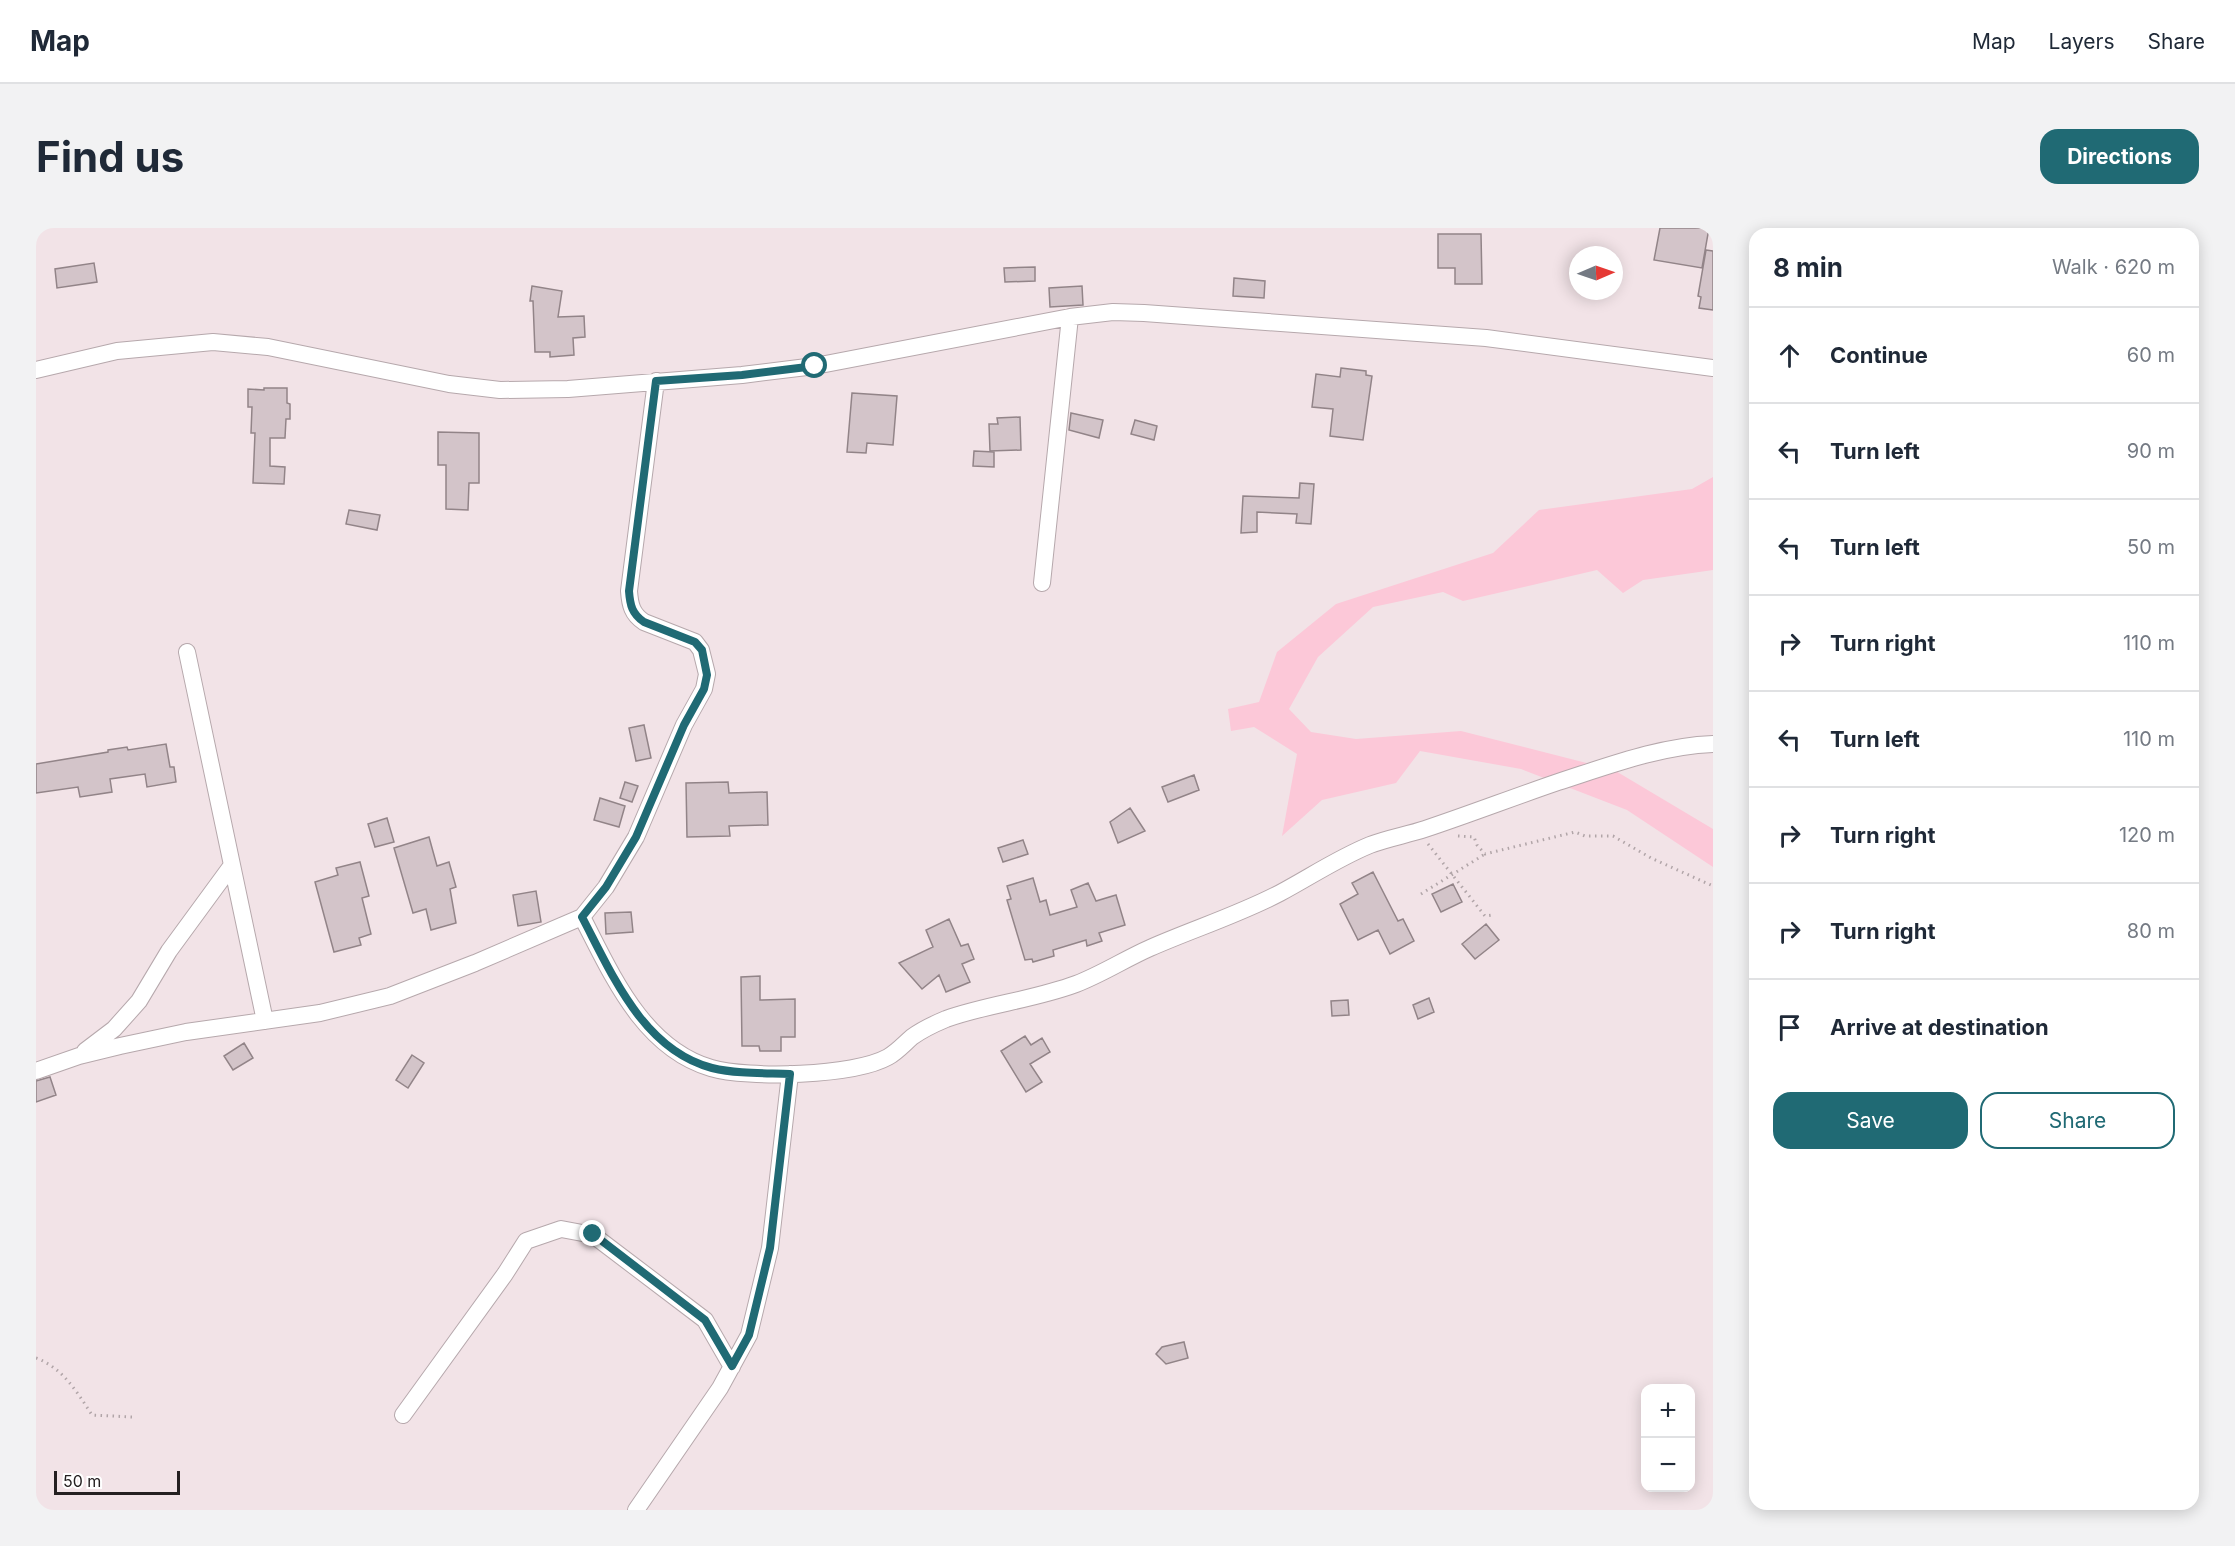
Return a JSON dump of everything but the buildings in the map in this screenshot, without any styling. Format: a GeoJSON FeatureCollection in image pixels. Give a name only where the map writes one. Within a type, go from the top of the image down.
{"type":"FeatureCollection","features":[{"type":"Feature","properties":{"kind":"street"},"geometry":{"type":"LineString","coordinates":[[36,370],[117,351],[213,342],[268,347],[449,384],[500,390],[568,388],[742,375],[815,366],[1070,317],[1113,312],[1450,336],[1713,368]]}},
{"type":"Feature","properties":{"kind":"street"},"geometry":{"type":"LineString","coordinates":[[1042,583],[1070,317]]}},
{"type":"Feature","properties":{"kind":"street"},"geometry":{"type":"LineString","coordinates":[[36,1071],[80,1056],[186,1032],[320,1013],[390,996],[475,963],[582,917],[606,887],[636,837],[684,725],[704,689],[707,675],[702,650],[695,642],[644,622],[637,617],[630,604],[629,591],[656,381]]}},
{"type":"Feature","properties":{"kind":"street"},"geometry":{"type":"LineString","coordinates":[[187,652],[265,1021]]}},
{"type":"Feature","properties":{"kind":"street"},"geometry":{"type":"LineString","coordinates":[[582,917],[614,980],[647,1026],[664,1044],[683,1056],[711,1068],[747,1073],[790,1074],[871,1065],[894,1053],[910,1038],[928,1027],[989,1006],[1036,996],[1076,984],[1148,948],[1232,916],[1279,894],[1336,861],[1371,845],[1417,832],[1545,787],[1637,758],[1713,744]]}},
{"type":"Feature","properties":{"kind":"street"},"geometry":{"type":"LineString","coordinates":[[80,1056],[114,1029],[139,1001],[169,951],[232,865]]}},
{"type":"Feature","properties":{"kind":"street"},"geometry":{"type":"LineString","coordinates":[[636,1510],[720,1389],[749,1335],[770,1248],[790,1074]]}},
{"type":"Feature","properties":{"kind":"street"},"geometry":{"type":"LineString","coordinates":[[403,1415],[505,1274],[526,1241],[561,1229],[593,1234],[705,1320],[732,1366]]}},
{"type":"Feature","properties":{"kind":"path"},"geometry":{"type":"LineString","coordinates":[[1417,832],[1485,916],[1492,915]]}},
{"type":"Feature","properties":{"kind":"path"},"geometry":{"type":"LineString","coordinates":[[1421,894],[1485,854],[1575,832],[1585,836],[1613,836],[1651,858],[1713,886]]}},
{"type":"Feature","properties":{"kind":"path"},"geometry":{"type":"LineString","coordinates":[[1455,836],[1474,837],[1477,845],[1485,854]]}},
{"type":"Feature","properties":{"kind":"path"},"geometry":{"type":"LineString","coordinates":[[36,1358],[56,1368],[92,1415],[132,1417]]}},
{"type":"Feature","properties":{"kind":"shaded area"},"geometry":{"type":"Polygon","coordinates":[[[1713,477],[1713,570],[1643,580],[1623,593],[1597,570],[1463,601],[1443,592],[1373,607],[1318,657],[1289,709],[1311,732],[1356,739],[1461,731],[1614,770],[1713,829],[1713,867],[1627,810],[1521,769],[1420,751],[1396,783],[1322,800],[1282,836],[1297,754],[1254,727],[1231,731],[1228,709],[1259,702],[1277,652],[1336,604],[1493,553],[1539,510],[1692,489],[1713,477]]]}},
{"type":"Feature","properties":{"kind":"route"},"geometry":{"type":"LineString","coordinates":[[593,1234],[705,1320],[732,1366],[749,1335],[770,1248],[790,1074],[747,1073],[711,1068],[683,1056],[664,1044],[647,1026],[614,980],[582,917],[606,887],[636,837],[684,725],[704,689],[707,675],[702,650],[695,642],[644,622],[633,612],[630,604],[629,591],[656,381],[742,375],[815,366]]}}]}
